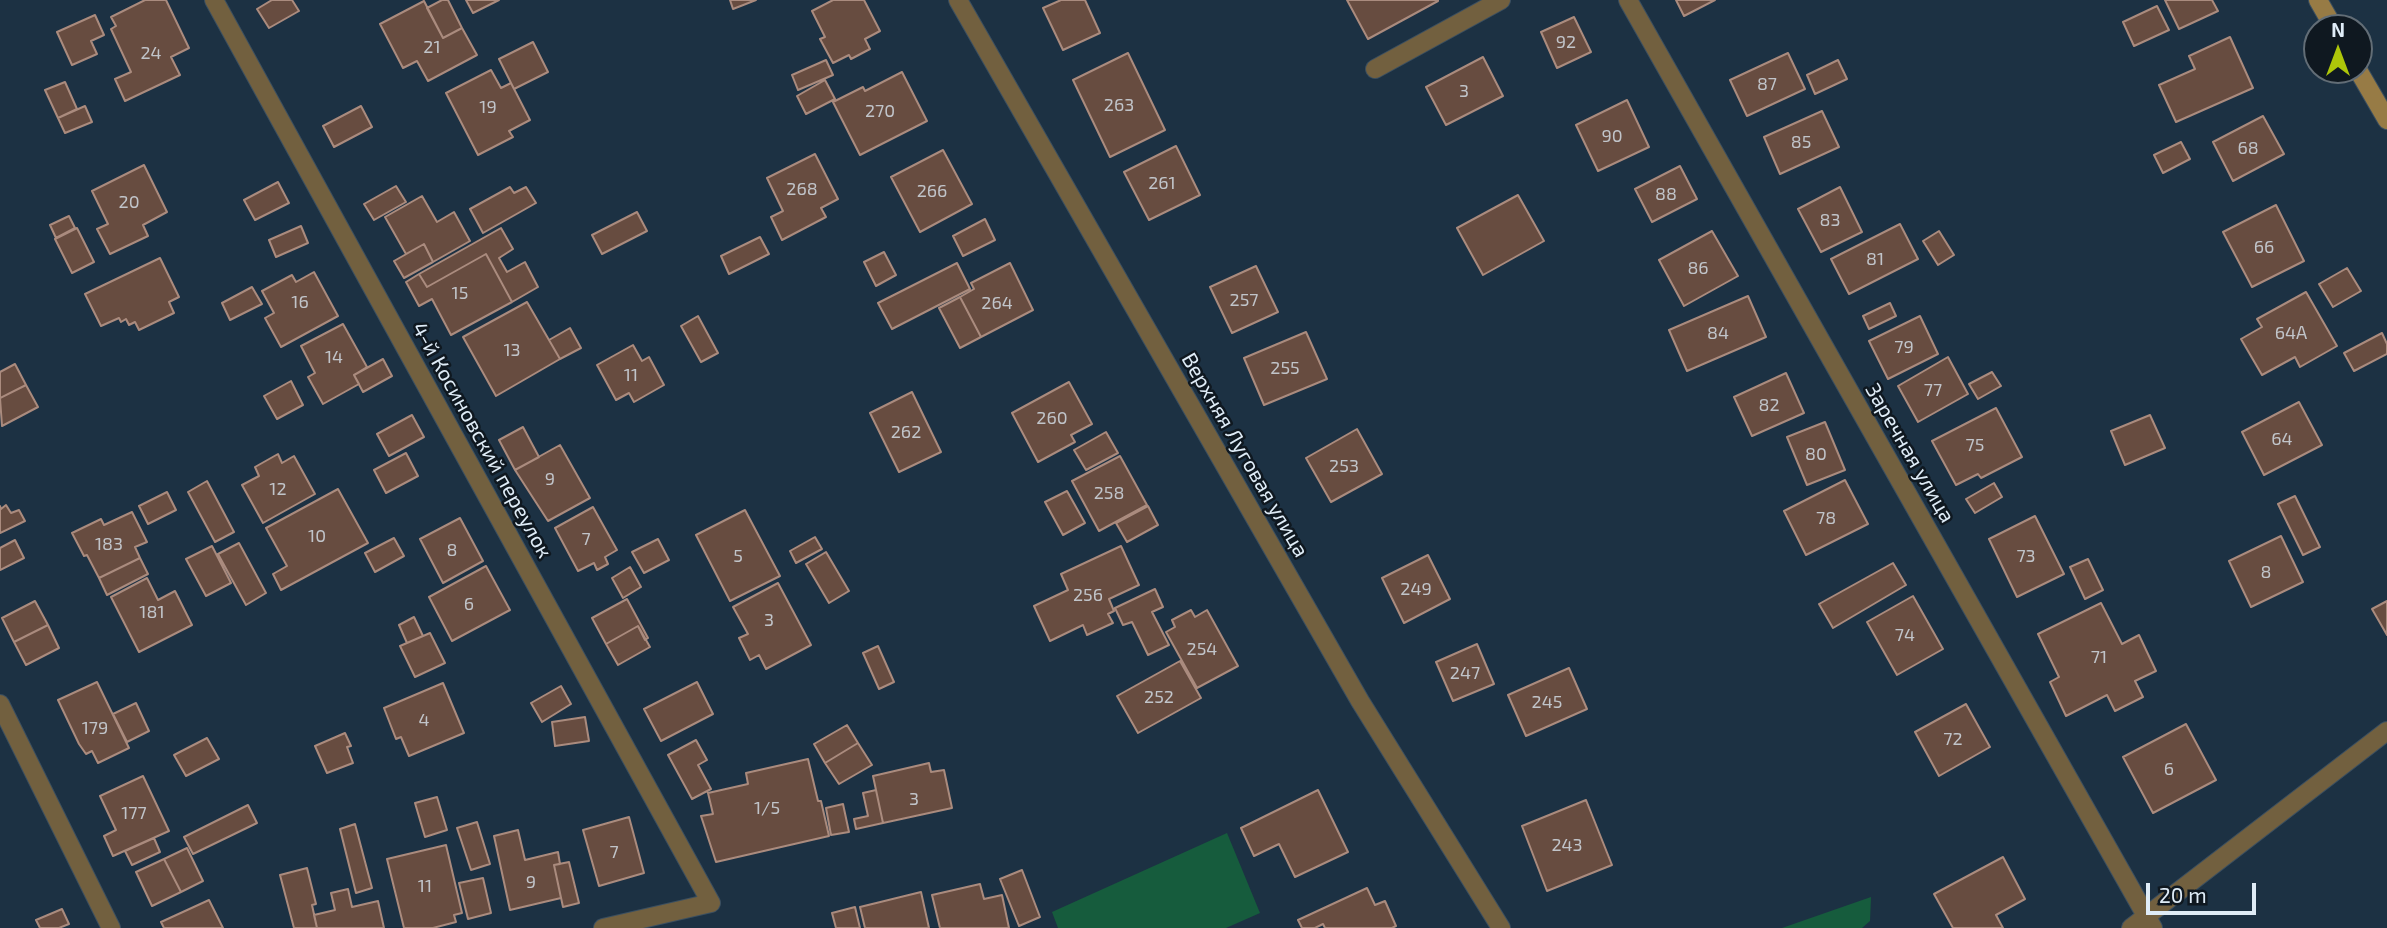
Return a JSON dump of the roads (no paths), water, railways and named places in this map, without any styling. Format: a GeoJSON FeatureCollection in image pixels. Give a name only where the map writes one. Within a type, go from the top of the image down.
{"type":"FeatureCollection","features":[{"type":"Feature","properties":{"kind":"street","name":"4-й Косиновский переулок"},"geometry":{"type":"LineString","coordinates":[[214,0],[711,903],[603,928]]}},
{"type":"Feature","properties":{"kind":"street","name":"Верхняя Луговая улица"},"geometry":{"type":"LineString","coordinates":[[958,0],[1360,701],[1501,928]]}},
{"type":"Feature","properties":{"kind":"street"},"geometry":{"type":"LineString","coordinates":[[1375,69],[1501,0]]}},
{"type":"Feature","properties":{"kind":"street","name":"Заречная улица"},"geometry":{"type":"LineString","coordinates":[[1628,0],[2150,923]]}},
{"type":"Feature","properties":{"kind":"street"},"geometry":{"type":"LineString","coordinates":[[2366,84],[2387,120]]}},
{"type":"Feature","properties":{"kind":"street"},"geometry":{"type":"LineString","coordinates":[[0,704],[111,928]]}},
{"type":"Feature","properties":{"kind":"street"},"geometry":{"type":"LineString","coordinates":[[2132,928],[2150,923],[2387,731]]}}]}
